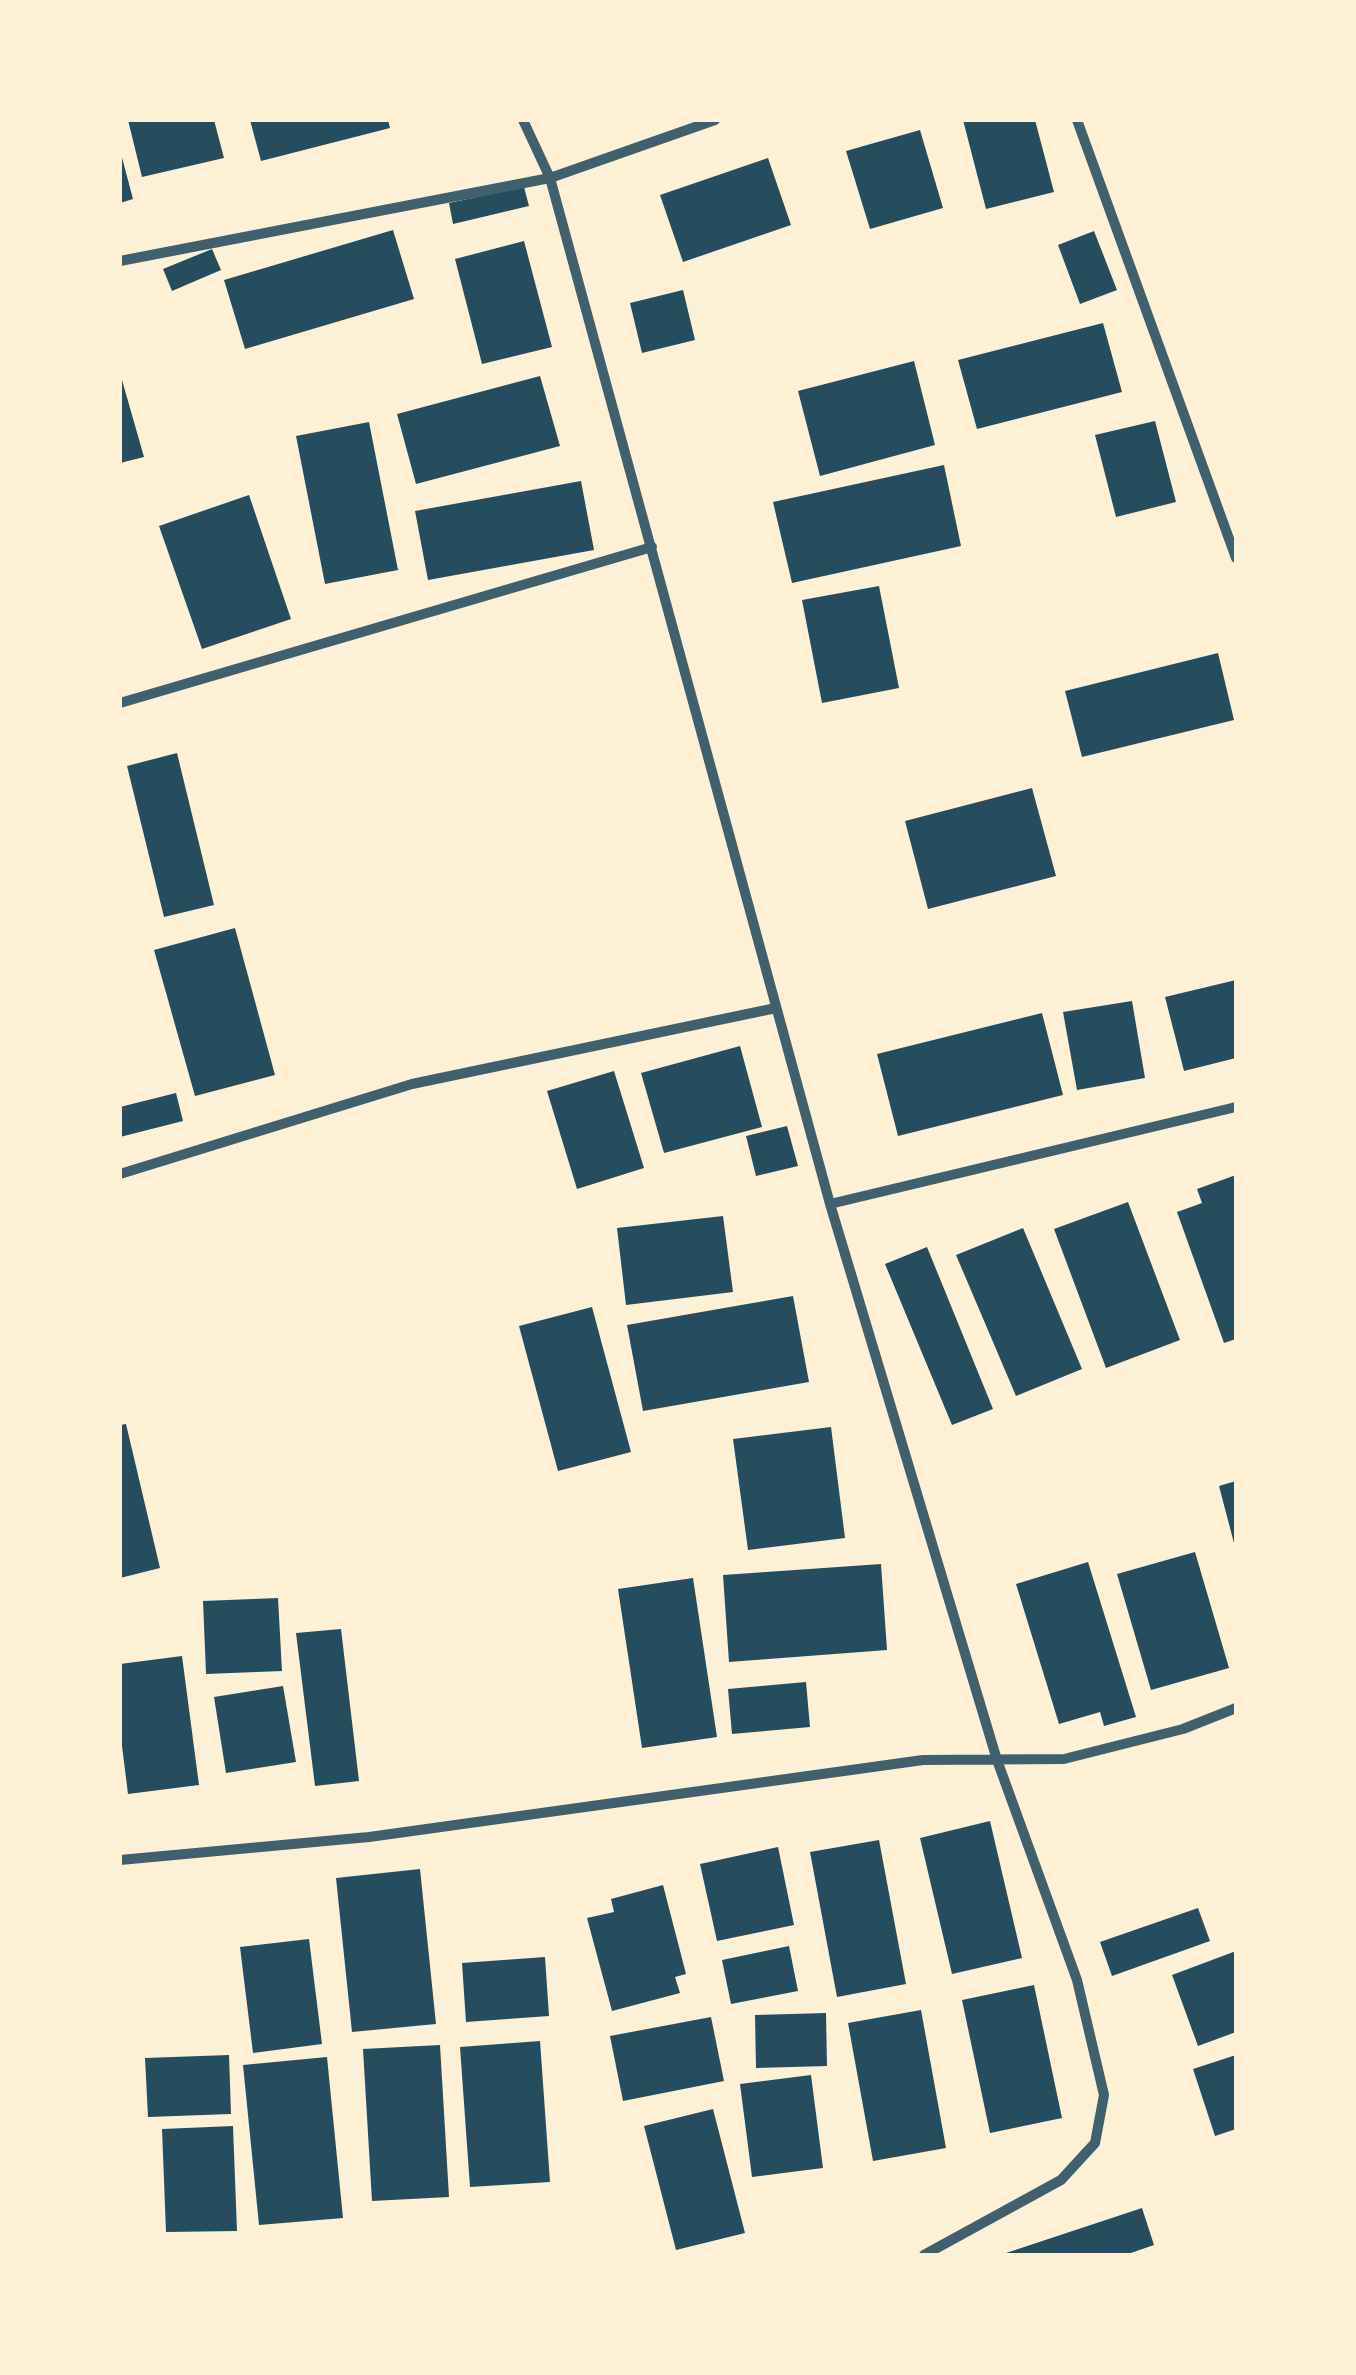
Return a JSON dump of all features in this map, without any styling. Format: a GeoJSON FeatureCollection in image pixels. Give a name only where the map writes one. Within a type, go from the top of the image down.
{"type":"FeatureCollection","features":[{"type":"Feature","properties":{"kind":"street"},"geometry":{"type":"LineString","coordinates":[[523,120],[550,178],[830,1204],[997,1760],[1077,1980],[1104,2095],[1096,2143],[1061,2180],[924,2255]]}},
{"type":"Feature","properties":{"kind":"street"},"geometry":{"type":"LineString","coordinates":[[120,261],[550,178],[714,120]]}},
{"type":"Feature","properties":{"kind":"street"},"geometry":{"type":"LineString","coordinates":[[1077,120],[1236,558]]}},
{"type":"Feature","properties":{"kind":"street"},"geometry":{"type":"LineString","coordinates":[[120,703],[652,548]]}},
{"type":"Feature","properties":{"kind":"street"},"geometry":{"type":"LineString","coordinates":[[120,1174],[412,1084],[776,1008]]}},
{"type":"Feature","properties":{"kind":"street"},"geometry":{"type":"LineString","coordinates":[[830,1204],[1236,1107]]}},
{"type":"Feature","properties":{"kind":"street"},"geometry":{"type":"LineString","coordinates":[[120,1860],[368,1837],[923,1760],[1064,1759],[1183,1729],[1236,1708]]}},
{"type":"Feature","properties":{"kind":"building"},"geometry":{"type":"Polygon","coordinates":[[[128,120],[214,120],[224,158],[142,177],[128,120]]]}},
{"type":"Feature","properties":{"kind":"building"},"geometry":{"type":"Polygon","coordinates":[[[250,120],[388,120],[390,128],[261,161],[250,120]]]}},
{"type":"Feature","properties":{"kind":"building"},"geometry":{"type":"Polygon","coordinates":[[[963,120],[1035,120],[1054,192],[986,209],[963,120]]]}},
{"type":"Feature","properties":{"kind":"building"},"geometry":{"type":"Polygon","coordinates":[[[920,130],[943,208],[870,229],[846,151],[920,130]]]}},
{"type":"Feature","properties":{"kind":"building"},"geometry":{"type":"Polygon","coordinates":[[[120,150],[133,199],[120,203],[120,150]]]}},
{"type":"Feature","properties":{"kind":"building"},"geometry":{"type":"Polygon","coordinates":[[[768,158],[791,225],[683,262],[660,195],[768,158]]]}},
{"type":"Feature","properties":{"kind":"building"},"geometry":{"type":"Polygon","coordinates":[[[524,187],[529,206],[453,224],[449,203],[524,187]]]}},
{"type":"Feature","properties":{"kind":"building"},"geometry":{"type":"Polygon","coordinates":[[[393,230],[414,299],[245,349],[224,280],[393,230]]]}},
{"type":"Feature","properties":{"kind":"building"},"geometry":{"type":"Polygon","coordinates":[[[1094,231],[1117,290],[1080,304],[1058,245],[1094,231]]]}},
{"type":"Feature","properties":{"kind":"building"},"geometry":{"type":"Polygon","coordinates":[[[524,241],[552,347],[482,364],[455,259],[524,241]]]}},
{"type":"Feature","properties":{"kind":"building"},"geometry":{"type":"Polygon","coordinates":[[[212,249],[221,270],[172,291],[163,269],[212,249]]]}},
{"type":"Feature","properties":{"kind":"building"},"geometry":{"type":"Polygon","coordinates":[[[683,290],[695,340],[642,353],[630,303],[683,290]]]}},
{"type":"Feature","properties":{"kind":"building"},"geometry":{"type":"Polygon","coordinates":[[[1103,323],[1122,392],[977,429],[958,360],[1103,323]]]}},
{"type":"Feature","properties":{"kind":"building"},"geometry":{"type":"Polygon","coordinates":[[[914,361],[935,445],[820,476],[798,391],[914,361]]]}},
{"type":"Feature","properties":{"kind":"building"},"geometry":{"type":"Polygon","coordinates":[[[120,373],[144,457],[120,463],[120,373]]]}},
{"type":"Feature","properties":{"kind":"building"},"geometry":{"type":"Polygon","coordinates":[[[540,376],[560,446],[416,484],[397,414],[540,376]]]}},
{"type":"Feature","properties":{"kind":"building"},"geometry":{"type":"Polygon","coordinates":[[[1155,421],[1176,502],[1116,517],[1095,435],[1155,421]]]}},
{"type":"Feature","properties":{"kind":"building"},"geometry":{"type":"Polygon","coordinates":[[[369,422],[398,570],[325,584],[296,436],[369,422]]]}},
{"type":"Feature","properties":{"kind":"building"},"geometry":{"type":"Polygon","coordinates":[[[944,465],[961,546],[792,583],[773,502],[944,465]]]}},
{"type":"Feature","properties":{"kind":"building"},"geometry":{"type":"Polygon","coordinates":[[[581,481],[594,550],[428,580],[415,511],[581,481]]]}},
{"type":"Feature","properties":{"kind":"building"},"geometry":{"type":"Polygon","coordinates":[[[249,495],[291,619],[202,649],[159,526],[249,495]]]}},
{"type":"Feature","properties":{"kind":"building"},"geometry":{"type":"Polygon","coordinates":[[[879,586],[899,688],[822,703],[802,600],[879,586]]]}},
{"type":"Feature","properties":{"kind":"building"},"geometry":{"type":"Polygon","coordinates":[[[1218,653],[1234,720],[1082,757],[1065,691],[1218,653]]]}},
{"type":"Feature","properties":{"kind":"building"},"geometry":{"type":"Polygon","coordinates":[[[177,753],[214,905],[164,917],[127,766],[177,753]]]}},
{"type":"Feature","properties":{"kind":"building"},"geometry":{"type":"Polygon","coordinates":[[[1032,788],[1056,876],[928,909],[905,821],[1032,788]]]}},
{"type":"Feature","properties":{"kind":"building"},"geometry":{"type":"Polygon","coordinates":[[[235,928],[275,1075],[195,1096],[154,950],[235,928]]]}},
{"type":"Feature","properties":{"kind":"building"},"geometry":{"type":"Polygon","coordinates":[[[1236,980],[1236,1058],[1184,1071],[1165,997],[1236,980]]]}},
{"type":"Feature","properties":{"kind":"building"},"geometry":{"type":"Polygon","coordinates":[[[1132,1001],[1145,1078],[1077,1090],[1063,1012],[1132,1001]]]}},
{"type":"Feature","properties":{"kind":"building"},"geometry":{"type":"Polygon","coordinates":[[[1042,1013],[1063,1095],[898,1136],[877,1054],[1042,1013]]]}},
{"type":"Feature","properties":{"kind":"building"},"geometry":{"type":"Polygon","coordinates":[[[740,1046],[762,1127],[664,1153],[641,1073],[740,1046]]]}},
{"type":"Feature","properties":{"kind":"building"},"geometry":{"type":"Polygon","coordinates":[[[614,1071],[644,1168],[577,1189],[547,1091],[614,1071]]]}},
{"type":"Feature","properties":{"kind":"building"},"geometry":{"type":"Polygon","coordinates":[[[176,1093],[183,1121],[120,1137],[120,1107],[176,1093]]]}},
{"type":"Feature","properties":{"kind":"building"},"geometry":{"type":"Polygon","coordinates":[[[787,1126],[798,1166],[756,1176],[746,1136],[787,1126]]]}},
{"type":"Feature","properties":{"kind":"building"},"geometry":{"type":"Polygon","coordinates":[[[1236,1175],[1236,1339],[1224,1343],[1177,1212],[1202,1203],[1197,1189],[1236,1175]]]}},
{"type":"Feature","properties":{"kind":"building"},"geometry":{"type":"Polygon","coordinates":[[[1128,1202],[1180,1340],[1106,1368],[1054,1229],[1128,1202]]]}},
{"type":"Feature","properties":{"kind":"building"},"geometry":{"type":"Polygon","coordinates":[[[723,1216],[733,1292],[626,1305],[617,1228],[723,1216]]]}},
{"type":"Feature","properties":{"kind":"building"},"geometry":{"type":"Polygon","coordinates":[[[1023,1228],[1082,1369],[1016,1396],[956,1255],[1023,1228]]]}},
{"type":"Feature","properties":{"kind":"building"},"geometry":{"type":"Polygon","coordinates":[[[927,1247],[993,1409],[952,1425],[885,1264],[927,1247]]]}},
{"type":"Feature","properties":{"kind":"building"},"geometry":{"type":"Polygon","coordinates":[[[793,1296],[809,1382],[643,1411],[627,1325],[793,1296]]]}},
{"type":"Feature","properties":{"kind":"building"},"geometry":{"type":"Polygon","coordinates":[[[592,1307],[631,1452],[558,1471],[519,1326],[592,1307]]]}},
{"type":"Feature","properties":{"kind":"building"},"geometry":{"type":"Polygon","coordinates":[[[126,1424],[160,1568],[120,1578],[120,1425],[126,1424]]]}},
{"type":"Feature","properties":{"kind":"building"},"geometry":{"type":"Polygon","coordinates":[[[831,1427],[845,1538],[748,1550],[733,1439],[831,1427]]]}},
{"type":"Feature","properties":{"kind":"building"},"geometry":{"type":"Polygon","coordinates":[[[1236,1481],[1236,1547],[1235,1547],[1219,1486],[1236,1481]]]}},
{"type":"Feature","properties":{"kind":"building"},"geometry":{"type":"Polygon","coordinates":[[[1195,1552],[1229,1668],[1151,1690],[1117,1574],[1195,1552]]]}},
{"type":"Feature","properties":{"kind":"building"},"geometry":{"type":"Polygon","coordinates":[[[1088,1562],[1136,1717],[1104,1726],[1100,1712],[1059,1724],[1016,1584],[1088,1562]]]}},
{"type":"Feature","properties":{"kind":"building"},"geometry":{"type":"Polygon","coordinates":[[[881,1564],[887,1650],[729,1662],[723,1575],[881,1564]]]}},
{"type":"Feature","properties":{"kind":"building"},"geometry":{"type":"Polygon","coordinates":[[[693,1578],[717,1737],[642,1748],[618,1589],[693,1578]]]}},
{"type":"Feature","properties":{"kind":"building"},"geometry":{"type":"Polygon","coordinates":[[[278,1598],[282,1671],[206,1674],[203,1601],[278,1598]]]}},
{"type":"Feature","properties":{"kind":"building"},"geometry":{"type":"Polygon","coordinates":[[[341,1629],[359,1781],[315,1786],[296,1633],[341,1629]]]}},
{"type":"Feature","properties":{"kind":"building"},"geometry":{"type":"Polygon","coordinates":[[[182,1656],[199,1785],[128,1794],[120,1730],[120,1664],[182,1656]]]}},
{"type":"Feature","properties":{"kind":"building"},"geometry":{"type":"Polygon","coordinates":[[[806,1682],[810,1727],[732,1734],[728,1689],[806,1682]]]}},
{"type":"Feature","properties":{"kind":"building"},"geometry":{"type":"Polygon","coordinates":[[[283,1686],[296,1762],[226,1773],[214,1697],[283,1686]]]}},
{"type":"Feature","properties":{"kind":"building"},"geometry":{"type":"Polygon","coordinates":[[[990,1821],[1022,1958],[952,1974],[920,1838],[990,1821]]]}},
{"type":"Feature","properties":{"kind":"building"},"geometry":{"type":"Polygon","coordinates":[[[879,1840],[906,1984],[837,1997],[810,1852],[879,1840]]]}},
{"type":"Feature","properties":{"kind":"building"},"geometry":{"type":"Polygon","coordinates":[[[778,1847],[794,1925],[717,1941],[700,1864],[778,1847]]]}},
{"type":"Feature","properties":{"kind":"building"},"geometry":{"type":"Polygon","coordinates":[[[420,1869],[436,2024],[352,2032],[336,1878],[420,1869]]]}},
{"type":"Feature","properties":{"kind":"building"},"geometry":{"type":"Polygon","coordinates":[[[663,1885],[686,1974],[675,1977],[680,1993],[612,2011],[587,1918],[614,1912],[611,1899],[663,1885]]]}},
{"type":"Feature","properties":{"kind":"building"},"geometry":{"type":"Polygon","coordinates":[[[1198,1908],[1210,1941],[1112,1976],[1100,1942],[1198,1908]]]}},
{"type":"Feature","properties":{"kind":"building"},"geometry":{"type":"Polygon","coordinates":[[[309,1939],[322,2044],[253,2053],[240,1947],[309,1939]]]}},
{"type":"Feature","properties":{"kind":"building"},"geometry":{"type":"Polygon","coordinates":[[[789,1946],[798,1991],[731,2004],[722,1960],[789,1946]]]}},
{"type":"Feature","properties":{"kind":"building"},"geometry":{"type":"Polygon","coordinates":[[[1236,1951],[1236,2032],[1198,2046],[1172,1975],[1236,1951]]]}},
{"type":"Feature","properties":{"kind":"building"},"geometry":{"type":"Polygon","coordinates":[[[545,1957],[549,2016],[466,2022],[462,1963],[545,1957]]]}},
{"type":"Feature","properties":{"kind":"building"},"geometry":{"type":"Polygon","coordinates":[[[1034,1985],[1062,2118],[990,2133],[962,2000],[1034,1985]]]}},
{"type":"Feature","properties":{"kind":"building"},"geometry":{"type":"Polygon","coordinates":[[[921,2010],[946,2148],[873,2161],[848,2023],[921,2010]]]}},
{"type":"Feature","properties":{"kind":"building"},"geometry":{"type":"Polygon","coordinates":[[[826,2013],[827,2066],[756,2068],[755,2015],[826,2013]]]}},
{"type":"Feature","properties":{"kind":"building"},"geometry":{"type":"Polygon","coordinates":[[[711,2017],[724,2081],[623,2101],[610,2036],[711,2017]]]}},
{"type":"Feature","properties":{"kind":"building"},"geometry":{"type":"Polygon","coordinates":[[[540,2041],[550,2182],[470,2187],[460,2047],[540,2041]]]}},
{"type":"Feature","properties":{"kind":"building"},"geometry":{"type":"Polygon","coordinates":[[[440,2045],[449,2197],[372,2201],[363,2049],[440,2045]]]}},
{"type":"Feature","properties":{"kind":"building"},"geometry":{"type":"Polygon","coordinates":[[[229,2055],[231,2114],[148,2117],[145,2058],[229,2055]]]}},
{"type":"Feature","properties":{"kind":"building"},"geometry":{"type":"Polygon","coordinates":[[[1236,2055],[1236,2129],[1215,2136],[1193,2069],[1236,2055]]]}},
{"type":"Feature","properties":{"kind":"building"},"geometry":{"type":"Polygon","coordinates":[[[327,2057],[343,2218],[259,2225],[243,2065],[327,2057]]]}},
{"type":"Feature","properties":{"kind":"building"},"geometry":{"type":"Polygon","coordinates":[[[811,2075],[823,2168],[752,2177],[740,2084],[811,2075]]]}},
{"type":"Feature","properties":{"kind":"building"},"geometry":{"type":"Polygon","coordinates":[[[713,2109],[745,2233],[676,2250],[644,2126],[713,2109]]]}},
{"type":"Feature","properties":{"kind":"building"},"geometry":{"type":"Polygon","coordinates":[[[233,2126],[237,2231],[166,2232],[162,2129],[233,2126]]]}},
{"type":"Feature","properties":{"kind":"building"},"geometry":{"type":"Polygon","coordinates":[[[1142,2208],[1154,2245],[1125,2255],[1000,2255],[1142,2208]]]}}]}
